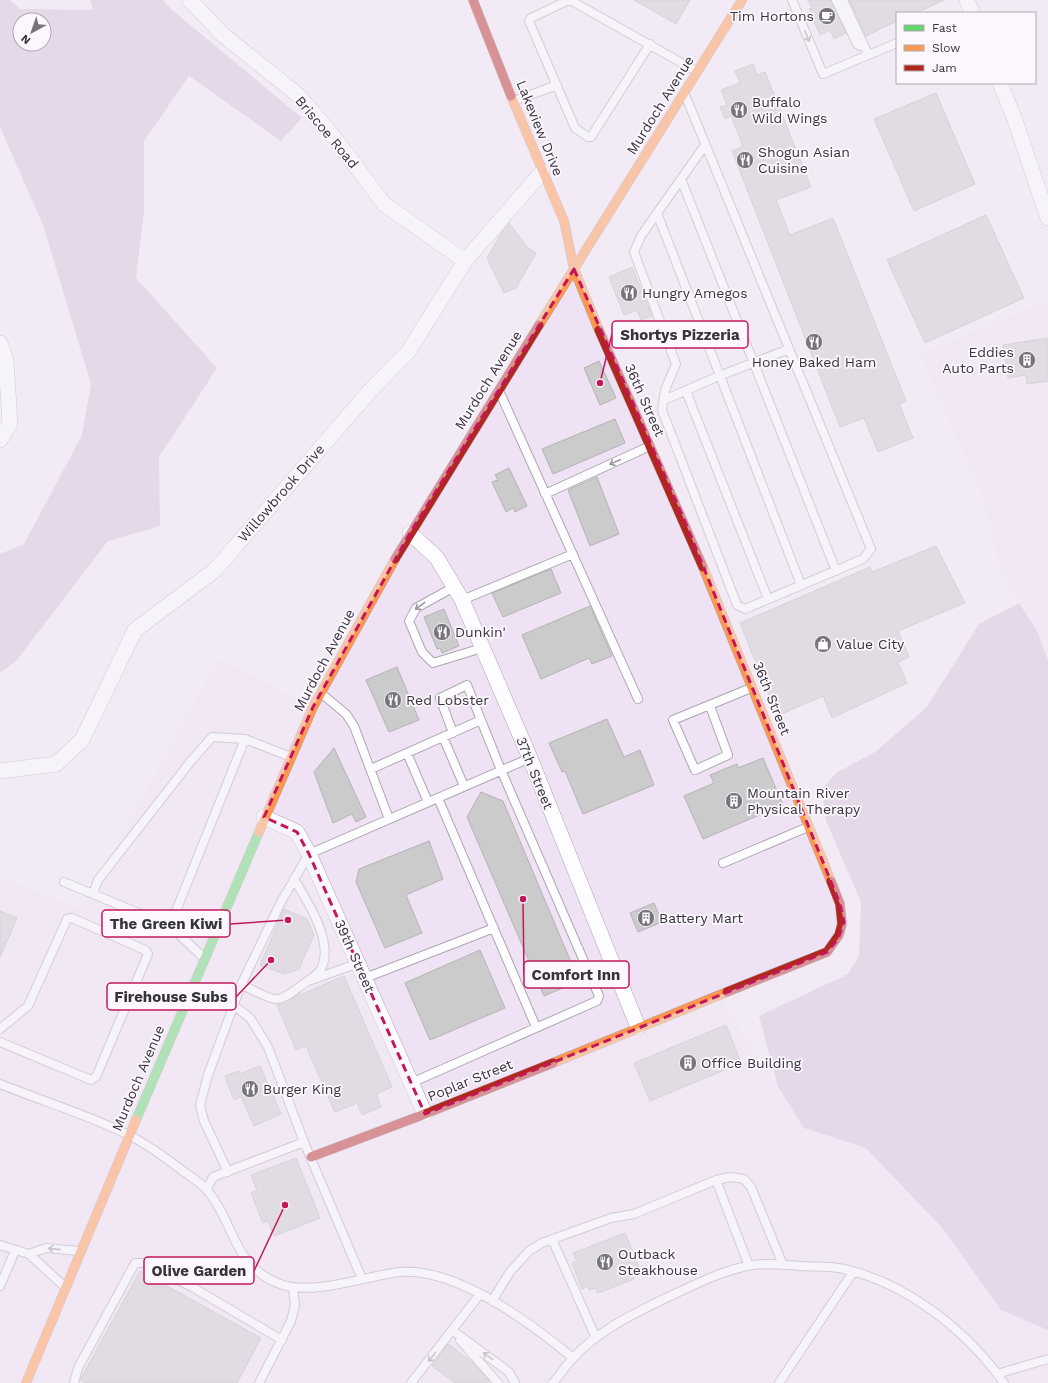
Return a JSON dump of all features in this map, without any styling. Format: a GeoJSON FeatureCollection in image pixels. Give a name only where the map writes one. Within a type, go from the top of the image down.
{"type":"FeatureCollection","features":[{"type":"Feature","properties":{"kind":"street","name":"Briscoe Road"},"geometry":{"type":"LineString","coordinates":[[190,0],[222,34],[298,95],[334,137],[384,204],[465,261]]}},
{"type":"Feature","properties":{"kind":"street","name":"Lakeview Drive"},"geometry":{"type":"LineString","coordinates":[[473,0],[542,172],[564,221],[574,269]]}},
{"type":"Feature","properties":{"kind":"street","name":"Murdoch Avenue"},"geometry":{"type":"LineString","coordinates":[[26,1383],[204,957],[264,817],[321,693],[410,533],[742,0]]}},
{"type":"Feature","properties":{"kind":"street"},"geometry":{"type":"LineString","coordinates":[[967,0],[972,12]]}},
{"type":"Feature","properties":{"kind":"street"},"geometry":{"type":"LineString","coordinates":[[1000,84],[1015,120],[1048,218]]}},
{"type":"Feature","properties":{"kind":"street","name":"Willowbrook Drive"},"geometry":{"type":"LineString","coordinates":[[0,772],[56,764],[82,740],[135,630],[215,570],[369,392],[408,352],[465,261],[542,172]]}},
{"type":"Feature","properties":{"kind":"street","name":"36th Street"},"geometry":{"type":"LineString","coordinates":[[574,269],[589,307],[686,524],[840,904],[844,922],[838,939],[828,952],[638,1027]]}},
{"type":"Feature","properties":{"kind":"street"},"geometry":{"type":"LineString","coordinates":[[0,343],[6,360],[10,423],[0,440]]}},
{"type":"Feature","properties":{"kind":"street","name":"37th Street"},"geometry":{"type":"LineString","coordinates":[[410,533],[437,558],[462,600],[530,758],[638,1027]]}},
{"type":"Feature","properties":{"kind":"street","name":"39th Street"},"geometry":{"type":"LineString","coordinates":[[264,817],[297,832],[309,854],[359,963],[424,1114]]}},
{"type":"Feature","properties":{"kind":"street","name":"Poplar Street"},"geometry":{"type":"LineString","coordinates":[[311,1157],[424,1114],[638,1027]]}},
{"type":"Feature","properties":{"kind":"lane"},"geometry":{"type":"LineString","coordinates":[[650,44],[591,137],[588,137],[575,128],[529,21],[531,18],[570,0],[650,44],[697,72]]}},
{"type":"Feature","properties":{"kind":"lane"},"geometry":{"type":"LineString","coordinates":[[792,0],[823,74],[866,52],[896,43]]}},
{"type":"Feature","properties":{"kind":"lane"},"geometry":{"type":"LineString","coordinates":[[836,0],[857,44],[866,52]]}},
{"type":"Feature","properties":{"kind":"lane"},"geometry":{"type":"LineString","coordinates":[[843,0],[866,52]]}},
{"type":"Feature","properties":{"kind":"lane"},"geometry":{"type":"LineString","coordinates":[[514,101],[557,85]]}},
{"type":"Feature","properties":{"kind":"lane"},"geometry":{"type":"LineString","coordinates":[[684,93],[871,549],[863,559],[744,609],[737,605],[662,410],[665,390],[676,364],[634,252],[641,236],[705,145]]}},
{"type":"Feature","properties":{"kind":"lane"},"geometry":{"type":"LineString","coordinates":[[681,179],[836,570]]}},
{"type":"Feature","properties":{"kind":"lane"},"geometry":{"type":"LineString","coordinates":[[657,213],[801,585]]}},
{"type":"Feature","properties":{"kind":"lane"},"geometry":{"type":"LineString","coordinates":[[664,400],[719,376],[789,349]]}},
{"type":"Feature","properties":{"kind":"lane"},"geometry":{"type":"LineString","coordinates":[[499,390],[638,699]]}},
{"type":"Feature","properties":{"kind":"lane"},"geometry":{"type":"LineString","coordinates":[[686,391],[768,599]]}},
{"type":"Feature","properties":{"kind":"lane"},"geometry":{"type":"LineString","coordinates":[[545,494],[650,445]]}},
{"type":"Feature","properties":{"kind":"lane"},"geometry":{"type":"LineString","coordinates":[[462,600],[573,554]]}},
{"type":"Feature","properties":{"kind":"lane"},"geometry":{"type":"LineString","coordinates":[[454,587],[416,608],[409,621],[422,652],[433,662],[482,648]]}},
{"type":"Feature","properties":{"kind":"lane"},"geometry":{"type":"LineString","coordinates":[[411,1083],[597,1001],[599,996],[501,770],[467,685],[440,698],[453,733]]}},
{"type":"Feature","properties":{"kind":"lane"},"geometry":{"type":"LineString","coordinates":[[710,706],[728,755],[695,770],[673,720],[752,688]]}},
{"type":"Feature","properties":{"kind":"lane"},"geometry":{"type":"LineString","coordinates":[[321,693],[346,714],[354,726],[389,819]]}},
{"type":"Feature","properties":{"kind":"lane"},"geometry":{"type":"LineString","coordinates":[[371,769],[481,720]]}},
{"type":"Feature","properties":{"kind":"lane"},"geometry":{"type":"LineString","coordinates":[[93,894],[98,880],[212,737],[245,739],[291,757]]}},
{"type":"Feature","properties":{"kind":"lane"},"geometry":{"type":"LineString","coordinates":[[443,737],[464,786]]}},
{"type":"Feature","properties":{"kind":"lane"},"geometry":{"type":"LineString","coordinates":[[170,926],[245,739]]}},
{"type":"Feature","properties":{"kind":"lane"},"geometry":{"type":"LineString","coordinates":[[408,753],[428,802]]}},
{"type":"Feature","properties":{"kind":"lane"},"geometry":{"type":"LineString","coordinates":[[228,1172],[204,1121],[200,1105],[208,1075],[241,985],[281,902],[309,854],[530,758]]}},
{"type":"Feature","properties":{"kind":"lane"},"geometry":{"type":"LineString","coordinates":[[438,798],[536,1027]]}},
{"type":"Feature","properties":{"kind":"lane"},"geometry":{"type":"LineString","coordinates":[[723,863],[808,827]]}},
{"type":"Feature","properties":{"kind":"lane"},"geometry":{"type":"LineString","coordinates":[[241,985],[257,990],[273,999],[280,999],[308,981],[322,968],[326,950],[311,906],[294,879]]}},
{"type":"Feature","properties":{"kind":"lane"},"geometry":{"type":"LineString","coordinates":[[64,882],[170,926],[204,957]]}},
{"type":"Feature","properties":{"kind":"lane"},"geometry":{"type":"LineString","coordinates":[[0,1029],[28,1006],[67,919],[72,918],[145,950],[148,954],[96,1077],[91,1080],[0,1042]]}},
{"type":"Feature","properties":{"kind":"lane"},"geometry":{"type":"LineString","coordinates":[[365,978],[494,928]]}},
{"type":"Feature","properties":{"kind":"lane"},"geometry":{"type":"LineString","coordinates":[[308,981],[359,963]]}},
{"type":"Feature","properties":{"kind":"lane"},"geometry":{"type":"LineString","coordinates":[[193,984],[233,1005],[250,1018],[268,1047],[304,1142],[362,1279]]}},
{"type":"Feature","properties":{"kind":"lane"},"geometry":{"type":"LineString","coordinates":[[0,1084],[129,1135],[166,1158],[207,1189],[223,1216],[245,1261],[268,1279],[293,1288],[310,1288],[402,1272],[445,1278],[492,1301],[523,1321],[573,1358]]}},
{"type":"Feature","properties":{"kind":"lane"},"geometry":{"type":"LineString","coordinates":[[207,1189],[213,1177],[304,1142]]}},
{"type":"Feature","properties":{"kind":"lane"},"geometry":{"type":"LineString","coordinates":[[492,1301],[510,1272],[529,1252],[552,1239],[611,1218],[634,1214],[716,1180],[731,1177],[744,1179],[751,1186],[783,1264]]}},
{"type":"Feature","properties":{"kind":"lane"},"geometry":{"type":"LineString","coordinates":[[716,1180],[748,1266]]}},
{"type":"Feature","properties":{"kind":"lane"},"geometry":{"type":"LineString","coordinates":[[552,1239],[596,1338]]}},
{"type":"Feature","properties":{"kind":"lane"},"geometry":{"type":"LineString","coordinates":[[0,1245],[15,1251],[29,1254],[65,1287]]}},
{"type":"Feature","properties":{"kind":"lane"},"geometry":{"type":"LineString","coordinates":[[29,1254],[46,1248],[80,1252]]}},
{"type":"Feature","properties":{"kind":"lane"},"geometry":{"type":"LineString","coordinates":[[0,1286],[2,1276],[15,1251]]}},
{"type":"Feature","properties":{"kind":"lane"},"geometry":{"type":"LineString","coordinates":[[74,1383],[78,1368],[135,1263],[144,1263],[192,1287],[282,1340]]}},
{"type":"Feature","properties":{"kind":"lane"},"geometry":{"type":"LineString","coordinates":[[553,1383],[573,1358],[596,1338],[640,1310],[713,1276],[748,1266],[783,1264],[843,1269],[884,1282],[917,1301],[947,1323],[974,1347],[1004,1383]]}},
{"type":"Feature","properties":{"kind":"lane"},"geometry":{"type":"LineString","coordinates":[[779,1383],[853,1272]]}},
{"type":"Feature","properties":{"kind":"lane"},"geometry":{"type":"LineString","coordinates":[[259,1383],[291,1321],[295,1305],[293,1288]]}},
{"type":"Feature","properties":{"kind":"lane"},"geometry":{"type":"LineString","coordinates":[[411,1383],[480,1294]]}},
{"type":"Feature","properties":{"kind":"lane"},"geometry":{"type":"LineString","coordinates":[[452,1330],[498,1383]]}},
{"type":"Feature","properties":{"kind":"lane"},"geometry":{"type":"LineString","coordinates":[[452,1330],[509,1372],[515,1383]]}},
{"type":"Feature","properties":{"kind":"lane"},"geometry":{"type":"LineString","coordinates":[[998,1374],[1048,1359]]}},
{"type":"Feature","properties":{"kind":"highlighted area"},"geometry":{"type":"Polygon","coordinates":[[[574,269],[686,524],[840,904],[844,922],[838,939],[827,952],[425,1114],[309,854],[297,832],[264,817],[313,707],[410,533],[574,269]]]}},
{"type":"Feature","properties":{"kind":"shaded area"},"geometry":{"type":"Polygon","coordinates":[[[0,0],[10,0],[20,9],[93,10],[90,0],[163,0],[171,9],[302,118],[281,141],[189,76],[144,141],[144,212],[136,278],[217,368],[159,457],[160,526],[108,541],[16,661],[0,673],[0,554],[24,544],[82,435],[91,384],[43,225],[0,127],[0,0]]]}},
{"type":"Feature","properties":{"kind":"shaded area"},"geometry":{"type":"Polygon","coordinates":[[[574,269],[840,904],[838,939],[718,995],[804,1128],[866,1148],[944,1230],[1001,1310],[1048,1330],[1048,1383],[0,1383],[0,876],[81,910],[218,659],[313,707],[574,269]]]}},
{"type":"Feature","properties":{"kind":"shaded area"},"geometry":{"type":"Polygon","coordinates":[[[1048,300],[1048,660],[1036,629],[1001,574],[985,502],[920,354],[1048,300]]]}},
{"type":"Feature","properties":{"kind":"shaded area"},"geometry":{"type":"Polygon","coordinates":[[[1019,603],[1036,629],[1048,660],[1048,1330],[1001,1310],[944,1230],[866,1148],[804,1128],[778,1087],[759,1016],[848,974],[859,956],[861,902],[826,821],[822,789],[836,773],[875,752],[927,707],[979,624],[1019,603]]]}},
{"type":"Feature","properties":{"kind":"building"},"geometry":{"type":"Polygon","coordinates":[[[634,0],[690,0],[676,24],[634,0]]]}},
{"type":"Feature","properties":{"kind":"building","name":"Tim Hortons"},"geometry":{"type":"Polygon","coordinates":[[[808,0],[831,0],[846,33],[834,39],[830,30],[820,35],[809,9],[812,8],[808,0]]]}},
{"type":"Feature","properties":{"kind":"building"},"geometry":{"type":"Polygon","coordinates":[[[849,0],[944,0],[918,12],[896,12],[896,21],[866,36],[849,0]]]}},
{"type":"Feature","properties":{"kind":"building"},"geometry":{"type":"Polygon","coordinates":[[[753,64],[757,75],[765,72],[811,187],[776,200],[790,235],[833,218],[906,401],[899,404],[913,438],[878,452],[864,418],[840,427],[732,151],[743,146],[731,116],[725,119],[720,107],[727,105],[721,90],[740,83],[735,71],[753,64]]]}},
{"type":"Feature","properties":{"kind":"building"},"geometry":{"type":"Polygon","coordinates":[[[936,93],[975,184],[914,211],[874,119],[936,93]]]}},
{"type":"Feature","properties":{"kind":"building"},"geometry":{"type":"Polygon","coordinates":[[[986,215],[1024,298],[925,343],[887,260],[986,215]]]}},
{"type":"Feature","properties":{"kind":"building"},"geometry":{"type":"Polygon","coordinates":[[[509,223],[527,247],[536,253],[516,288],[504,293],[487,258],[509,223]]]}},
{"type":"Feature","properties":{"kind":"building","name":"Hungry Amegos"},"geometry":{"type":"Polygon","coordinates":[[[632,267],[652,316],[641,320],[637,310],[624,315],[609,277],[632,267]]]}},
{"type":"Feature","properties":{"kind":"building","name":"Eddies Auto Parts"},"geometry":{"type":"Polygon","coordinates":[[[1048,338],[1048,381],[1027,384],[1026,375],[1008,378],[1003,345],[1048,338]]]}},
{"type":"Feature","properties":{"kind":"building"},"geometry":{"type":"Polygon","coordinates":[[[599,361],[616,398],[600,405],[584,368],[599,361]]]}},
{"type":"Feature","properties":{"kind":"building"},"geometry":{"type":"Polygon","coordinates":[[[615,419],[625,443],[553,474],[542,449],[615,419]]]}},
{"type":"Feature","properties":{"kind":"building"},"geometry":{"type":"Polygon","coordinates":[[[509,468],[527,506],[515,512],[513,508],[506,512],[492,482],[498,480],[495,475],[509,468]]]}},
{"type":"Feature","properties":{"kind":"building"},"geometry":{"type":"Polygon","coordinates":[[[597,477],[619,534],[590,546],[568,490],[597,477]]]}},
{"type":"Feature","properties":{"kind":"building","name":"Value City"},"geometry":{"type":"Polygon","coordinates":[[[936,546],[965,603],[898,631],[909,657],[898,662],[907,683],[832,718],[823,696],[777,716],[740,623],[870,567],[872,572],[936,546]]]}},
{"type":"Feature","properties":{"kind":"building"},"geometry":{"type":"Polygon","coordinates":[[[551,569],[561,593],[503,617],[492,593],[551,569]]]}},
{"type":"Feature","properties":{"kind":"building"},"geometry":{"type":"Polygon","coordinates":[[[590,606],[612,656],[592,664],[589,658],[541,679],[522,635],[590,606]]]}},
{"type":"Feature","properties":{"kind":"building","name":"Dunkin'"},"geometry":{"type":"Polygon","coordinates":[[[444,609],[459,646],[442,653],[440,648],[437,649],[424,617],[444,609]]]}},
{"type":"Feature","properties":{"kind":"building","name":"Red Lobster"},"geometry":{"type":"Polygon","coordinates":[[[397,667],[419,720],[389,732],[366,680],[397,667]]]}},
{"type":"Feature","properties":{"kind":"building"},"geometry":{"type":"Polygon","coordinates":[[[607,719],[624,757],[640,750],[654,785],[583,814],[565,771],[562,772],[549,743],[607,719]]]}},
{"type":"Feature","properties":{"kind":"building"},"geometry":{"type":"Polygon","coordinates":[[[334,748],[366,817],[356,822],[352,814],[333,823],[314,772],[334,748]]]}},
{"type":"Feature","properties":{"kind":"building","name":"Mountain River Physical Therapy"},"geometry":{"type":"Polygon","coordinates":[[[763,758],[783,805],[703,839],[684,796],[714,783],[710,775],[737,764],[738,768],[763,758]]]}},
{"type":"Feature","properties":{"kind":"building"},"geometry":{"type":"Polygon","coordinates":[[[481,792],[503,801],[579,981],[544,996],[467,817],[481,792]]]}},
{"type":"Feature","properties":{"kind":"building"},"geometry":{"type":"Polygon","coordinates":[[[429,841],[443,879],[406,895],[422,933],[385,948],[356,882],[359,869],[429,841]]]}},
{"type":"Feature","properties":{"kind":"building","name":"Battery Mart"},"geometry":{"type":"Polygon","coordinates":[[[654,903],[662,922],[638,932],[630,913],[654,903]]]}},
{"type":"Feature","properties":{"kind":"building"},"geometry":{"type":"Polygon","coordinates":[[[284,909],[307,919],[314,935],[299,969],[285,974],[260,965],[284,909]]]}},
{"type":"Feature","properties":{"kind":"building"},"geometry":{"type":"Polygon","coordinates":[[[0,911],[17,918],[0,957],[0,911]]]}},
{"type":"Feature","properties":{"kind":"building"},"geometry":{"type":"Polygon","coordinates":[[[480,950],[505,1008],[430,1040],[405,983],[480,950]]]}},
{"type":"Feature","properties":{"kind":"building"},"geometry":{"type":"Polygon","coordinates":[[[344,976],[392,1087],[376,1094],[381,1107],[362,1115],[357,1103],[335,1112],[306,1046],[296,1050],[277,1005],[344,976]]]}},
{"type":"Feature","properties":{"kind":"building","name":"Office Building"},"geometry":{"type":"Polygon","coordinates":[[[726,1025],[741,1063],[650,1101],[634,1063],[726,1025]]]}},
{"type":"Feature","properties":{"kind":"building","name":"Burger King"},"geometry":{"type":"Polygon","coordinates":[[[260,1066],[281,1114],[254,1126],[241,1097],[234,1100],[225,1076],[239,1071],[240,1074],[260,1066]]]}},
{"type":"Feature","properties":{"kind":"building"},"geometry":{"type":"Polygon","coordinates":[[[296,1158],[320,1218],[274,1236],[268,1221],[263,1223],[251,1193],[257,1190],[251,1175],[296,1158]]]}},
{"type":"Feature","properties":{"kind":"building","name":"Outback Steakhouse"},"geometry":{"type":"Polygon","coordinates":[[[625,1233],[639,1267],[631,1270],[634,1279],[598,1293],[595,1288],[589,1290],[588,1286],[582,1289],[572,1263],[577,1261],[573,1253],[625,1233]]]}},
{"type":"Feature","properties":{"kind":"building"},"geometry":{"type":"Polygon","coordinates":[[[140,1271],[261,1338],[237,1383],[86,1383],[80,1380],[140,1271]]]}},
{"type":"Feature","properties":{"kind":"building"},"geometry":{"type":"Polygon","coordinates":[[[448,1344],[472,1362],[489,1381],[487,1383],[455,1383],[432,1366],[448,1344]]]}},
{"type":"Feature","properties":{"kind":"traffic: fast"},"geometry":{"type":"LineString","coordinates":[[136,1120],[259,832]]}},
{"type":"Feature","properties":{"kind":"traffic: slow"},"geometry":{"type":"LineString","coordinates":[[539,325],[742,0]]}},
{"type":"Feature","properties":{"kind":"traffic: slow"},"geometry":{"type":"LineString","coordinates":[[511,96],[564,221],[574,269],[599,330]]}},
{"type":"Feature","properties":{"kind":"traffic: slow"},"geometry":{"type":"LineString","coordinates":[[259,832],[313,707],[395,559]]}},
{"type":"Feature","properties":{"kind":"traffic: slow"},"geometry":{"type":"LineString","coordinates":[[703,567],[831,881]]}},
{"type":"Feature","properties":{"kind":"traffic: slow"},"geometry":{"type":"LineString","coordinates":[[553,1063],[727,992]]}},
{"type":"Feature","properties":{"kind":"traffic: slow"},"geometry":{"type":"LineString","coordinates":[[26,1383],[136,1120]]}},
{"type":"Feature","properties":{"kind":"traffic: jam"},"geometry":{"type":"LineString","coordinates":[[473,0],[511,96]]}},
{"type":"Feature","properties":{"kind":"traffic: jam"},"geometry":{"type":"LineString","coordinates":[[395,559],[539,325]]}},
{"type":"Feature","properties":{"kind":"traffic: jam"},"geometry":{"type":"LineString","coordinates":[[599,330],[703,567]]}},
{"type":"Feature","properties":{"kind":"traffic: jam"},"geometry":{"type":"LineString","coordinates":[[727,992],[827,952],[839,935],[842,924],[840,904],[831,881]]}},
{"type":"Feature","properties":{"kind":"traffic: jam"},"geometry":{"type":"LineString","coordinates":[[311,1157],[553,1063]]}},
{"type":"Feature","properties":{"kind":"place","name":"Tim Hortons"},"geometry":{"type":"Point","coordinates":[827,16]}},
{"type":"Feature","properties":{"kind":"place","name":"Buffalo Wild Wings"},"geometry":{"type":"Point","coordinates":[739,110]}},
{"type":"Feature","properties":{"kind":"place","name":"Shogun Asian Cuisine"},"geometry":{"type":"Point","coordinates":[745,160]}},
{"type":"Feature","properties":{"kind":"place","name":"Hungry Amegos"},"geometry":{"type":"Point","coordinates":[629,293]}},
{"type":"Feature","properties":{"kind":"place","name":"Honey Baked Ham"},"geometry":{"type":"Point","coordinates":[814,342]}},
{"type":"Feature","properties":{"kind":"place","name":"Eddies Auto Parts"},"geometry":{"type":"Point","coordinates":[1027,360]}},
{"type":"Feature","properties":{"kind":"place","name":"Shortys Pizzeria"},"geometry":{"type":"Point","coordinates":[600,383]}},
{"type":"Feature","properties":{"kind":"place","name":"Dunkin'"},"geometry":{"type":"Point","coordinates":[442,632]}},
{"type":"Feature","properties":{"kind":"place","name":"Value City"},"geometry":{"type":"Point","coordinates":[823,644]}},
{"type":"Feature","properties":{"kind":"place","name":"Red Lobster"},"geometry":{"type":"Point","coordinates":[393,700]}},
{"type":"Feature","properties":{"kind":"place","name":"Mountain River Physical Therapy"},"geometry":{"type":"Point","coordinates":[734,801]}},
{"type":"Feature","properties":{"kind":"place","name":"Comfort Inn"},"geometry":{"type":"Point","coordinates":[523,899]}},
{"type":"Feature","properties":{"kind":"place","name":"Battery Mart"},"geometry":{"type":"Point","coordinates":[646,918]}},
{"type":"Feature","properties":{"kind":"place","name":"The Green Kiwi"},"geometry":{"type":"Point","coordinates":[288,920]}},
{"type":"Feature","properties":{"kind":"place","name":"Firehouse Subs"},"geometry":{"type":"Point","coordinates":[271,960]}},
{"type":"Feature","properties":{"kind":"place","name":"Office Building"},"geometry":{"type":"Point","coordinates":[688,1063]}},
{"type":"Feature","properties":{"kind":"place","name":"Burger King"},"geometry":{"type":"Point","coordinates":[250,1089]}},
{"type":"Feature","properties":{"kind":"place","name":"Olive Garden"},"geometry":{"type":"Point","coordinates":[285,1205]}},
{"type":"Feature","properties":{"kind":"place","name":"Outback Steakhouse"},"geometry":{"type":"Point","coordinates":[605,1262]}}]}
